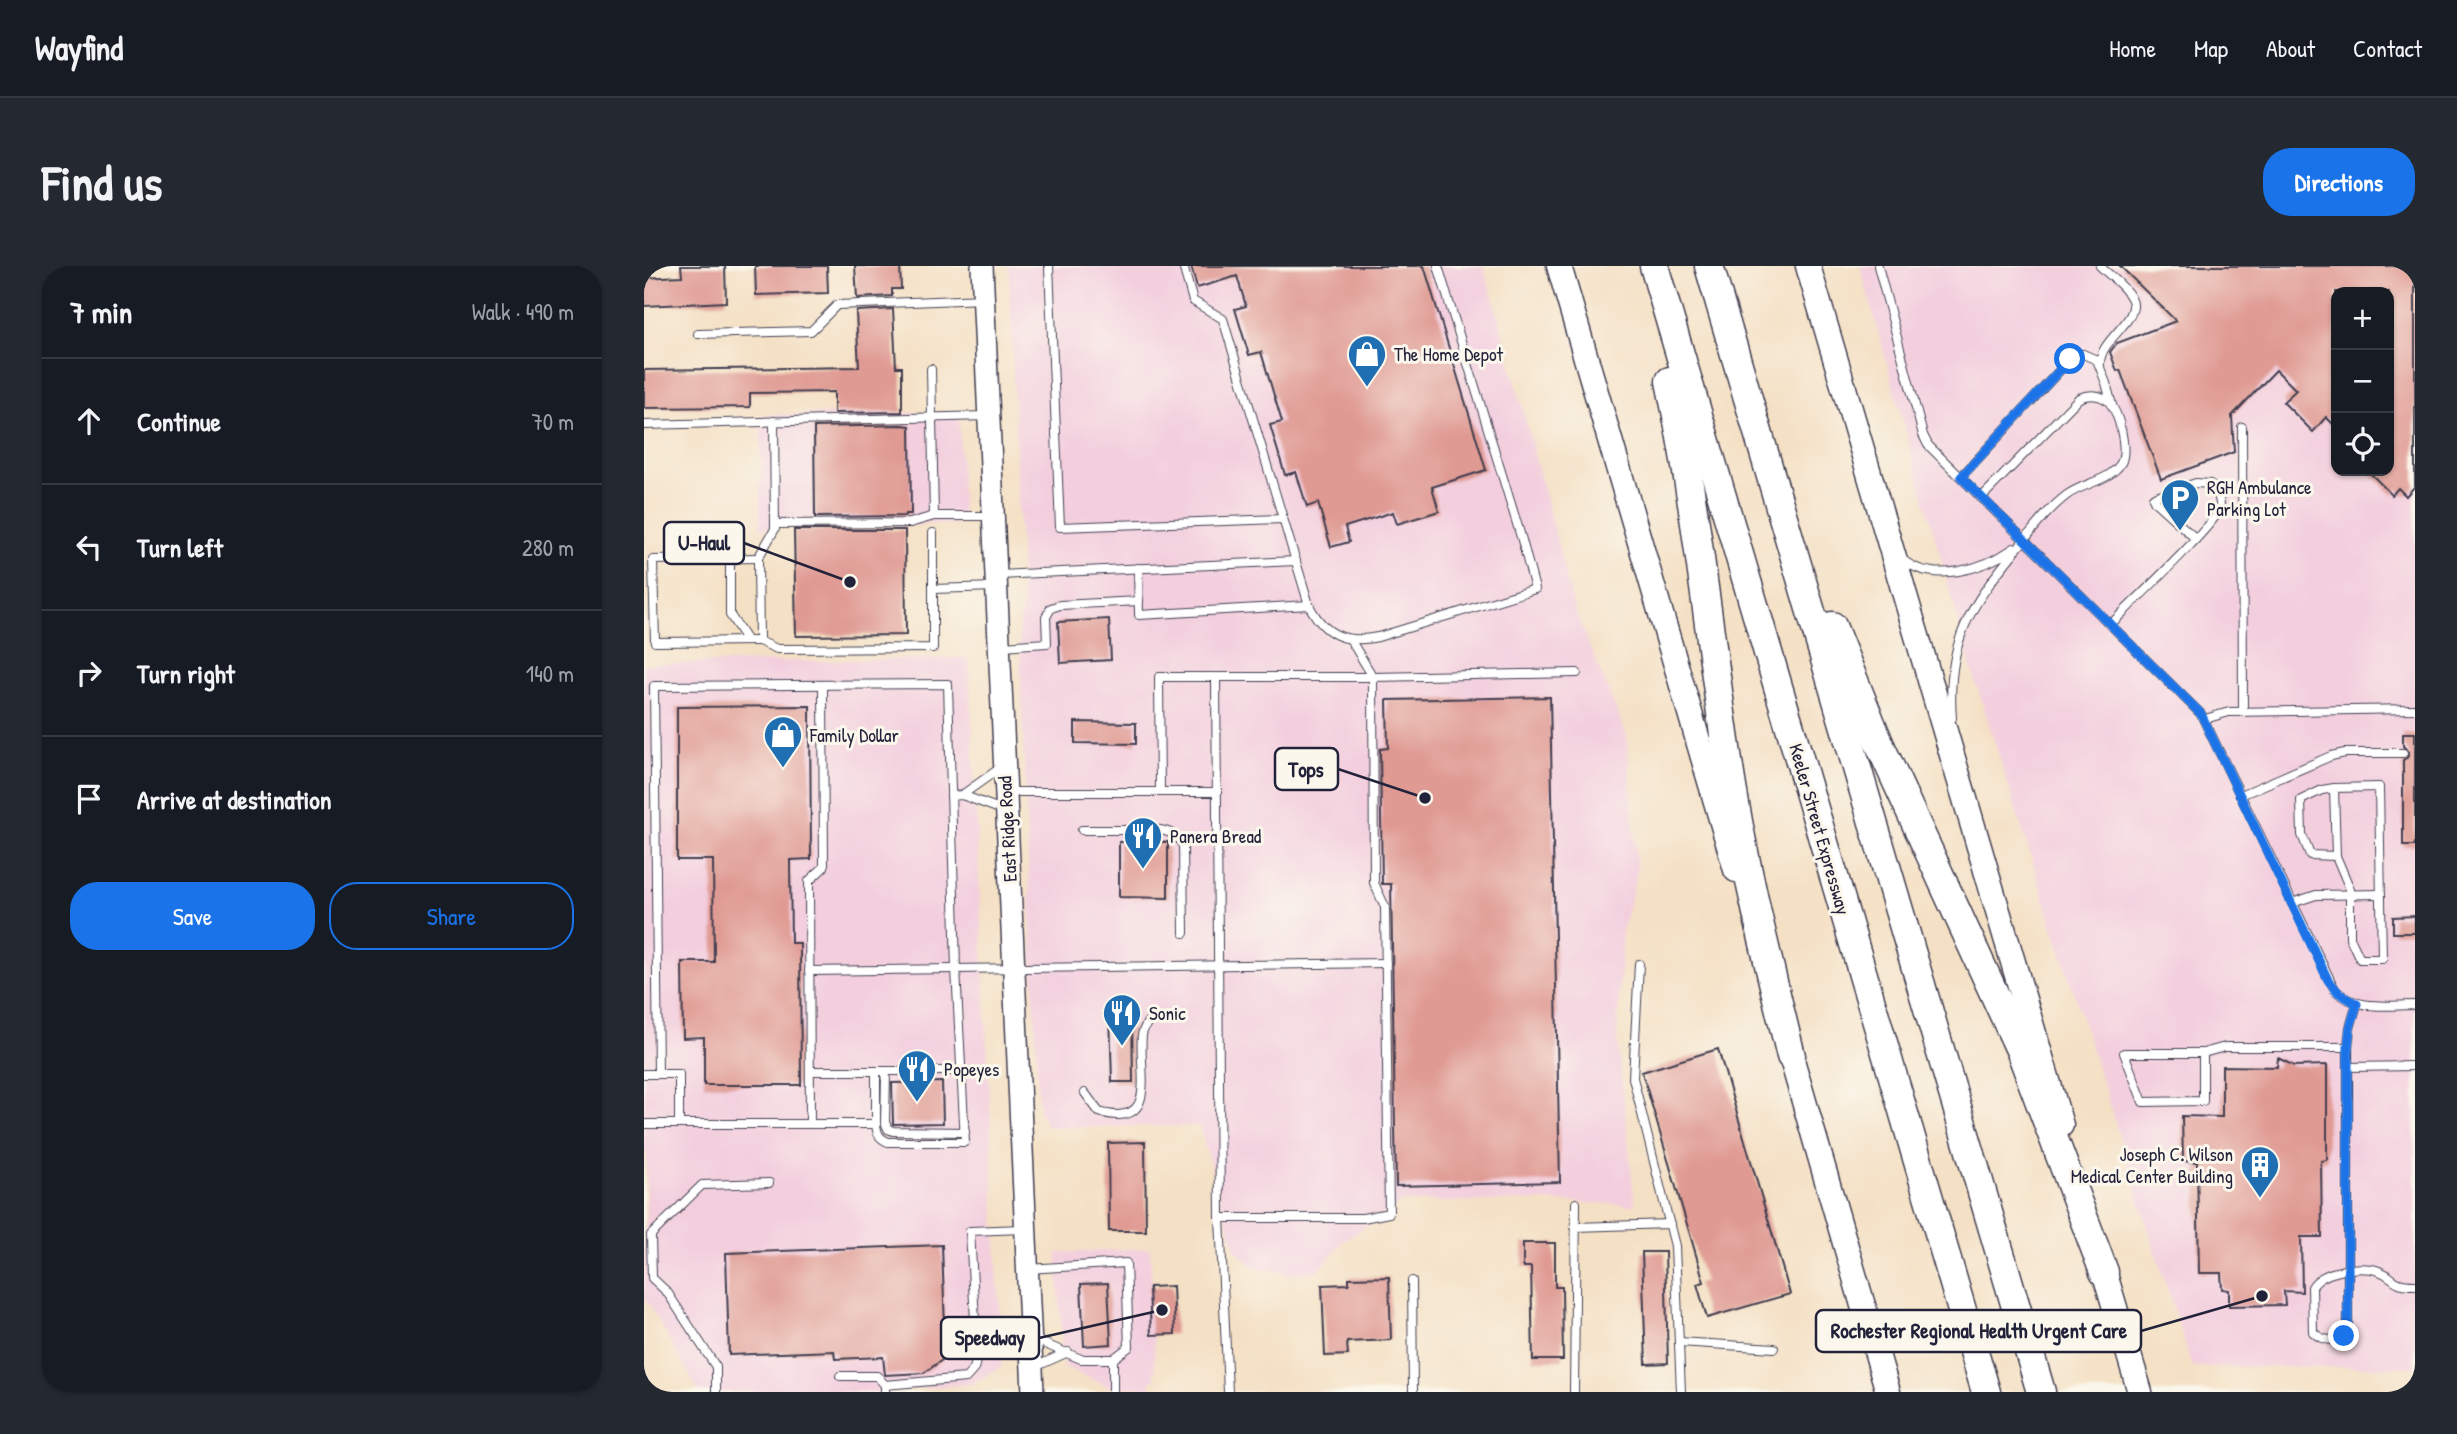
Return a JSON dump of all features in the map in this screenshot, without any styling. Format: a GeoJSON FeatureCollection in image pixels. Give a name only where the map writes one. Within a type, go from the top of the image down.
{"type":"FeatureCollection","features":[{"type":"Feature","properties":{"kind":"highway"},"geometry":{"type":"LineString","coordinates":[[1644,266],[1685,456],[1742,843],[1791,1056]]}},
{"type":"Feature","properties":{"kind":"highway","name":"Keeler Street Expressway"},"geometry":{"type":"LineString","coordinates":[[1654,266],[1986,1392]]}},
{"type":"Feature","properties":{"kind":"highway"},"geometry":{"type":"LineString","coordinates":[[1709,266],[2041,1392]]}},
{"type":"Feature","properties":{"kind":"highway"},"geometry":{"type":"LineString","coordinates":[[1717,293],[1800,540],[1849,671],[1879,743],[2021,1052],[2104,1272]]}},
{"type":"Feature","properties":{"kind":"main road","name":"East Ridge Road"},"geometry":{"type":"LineString","coordinates":[[982,266],[1033,1392]]}},
{"type":"Feature","properties":{"kind":"main road"},"geometry":{"type":"LineString","coordinates":[[1559,266],[1888,1392]]}},
{"type":"Feature","properties":{"kind":"main road"},"geometry":{"type":"LineString","coordinates":[[1808,266],[2140,1392]]}},
{"type":"Feature","properties":{"kind":"lane"},"geometry":{"type":"LineString","coordinates":[[1048,266],[1060,527],[1283,519]]}},
{"type":"Feature","properties":{"kind":"lane"},"geometry":{"type":"LineString","coordinates":[[1183,266],[1193,301],[1223,319],[1309,605],[1320,623],[1331,633],[1350,639],[1378,637],[1535,589],[1438,266]]}},
{"type":"Feature","properties":{"kind":"lane"},"geometry":{"type":"LineString","coordinates":[[1878,266],[1923,435],[1932,449],[2205,719],[2328,980],[2339,993],[2357,1004],[2415,1005]]}},
{"type":"Feature","properties":{"kind":"lane"},"geometry":{"type":"LineString","coordinates":[[2099,364],[2103,349],[2128,320],[2133,307],[2129,295],[2100,266]]}},
{"type":"Feature","properties":{"kind":"lane"},"geometry":{"type":"LineString","coordinates":[[698,334],[811,331],[837,305],[984,299]]}},
{"type":"Feature","properties":{"kind":"lane"},"geometry":{"type":"LineString","coordinates":[[1958,777],[1951,694],[1960,636],[1970,612],[1983,591],[2046,515],[2066,496],[2108,476],[2124,456],[2124,442],[2099,364],[2093,357],[2073,356],[1961,477]]}},
{"type":"Feature","properties":{"kind":"lane"},"geometry":{"type":"LineString","coordinates":[[931,369],[934,516]]}},
{"type":"Feature","properties":{"kind":"lane"},"geometry":{"type":"LineString","coordinates":[[1981,498],[2079,398],[2094,396],[2103,398],[2112,405]]}},
{"type":"Feature","properties":{"kind":"lane"},"geometry":{"type":"LineString","coordinates":[[644,425],[988,416]]}},
{"type":"Feature","properties":{"kind":"lane"},"geometry":{"type":"LineString","coordinates":[[759,641],[758,558],[775,529],[774,421]]}},
{"type":"Feature","properties":{"kind":"lane"},"geometry":{"type":"LineString","coordinates":[[2242,427],[2243,712]]}},
{"type":"Feature","properties":{"kind":"lane"},"geometry":{"type":"LineString","coordinates":[[2110,625],[2196,539],[2214,520],[2220,509],[2218,494],[2210,484],[2196,483],[2156,496],[2153,499],[2155,502],[2196,539]]}},
{"type":"Feature","properties":{"kind":"lane"},"geometry":{"type":"LineString","coordinates":[[775,524],[910,523],[934,516],[993,516]]}},
{"type":"Feature","properties":{"kind":"lane"},"geometry":{"type":"LineString","coordinates":[[758,558],[653,560],[654,642],[759,641],[777,649],[933,648],[933,533]]}},
{"type":"Feature","properties":{"kind":"lane"},"geometry":{"type":"LineString","coordinates":[[1888,536],[1905,562],[1917,569],[1939,573],[1991,561],[2024,540]]}},
{"type":"Feature","properties":{"kind":"lane"},"geometry":{"type":"LineString","coordinates":[[730,559],[730,615],[747,641]]}},
{"type":"Feature","properties":{"kind":"lane"},"geometry":{"type":"LineString","coordinates":[[933,589],[1138,568],[1296,561]]}},
{"type":"Feature","properties":{"kind":"lane"},"geometry":{"type":"LineString","coordinates":[[1138,568],[1139,615],[1309,605]]}},
{"type":"Feature","properties":{"kind":"lane"},"geometry":{"type":"LineString","coordinates":[[999,646],[1048,643],[1046,617],[1051,608],[1060,605],[1139,601]]}},
{"type":"Feature","properties":{"kind":"lane"},"geometry":{"type":"LineString","coordinates":[[1220,1219],[1363,1218],[1389,1213],[1385,906],[1374,883],[1373,677],[1350,639]]}},
{"type":"Feature","properties":{"kind":"lane"},"geometry":{"type":"LineString","coordinates":[[1160,792],[1159,677],[1577,673]]}},
{"type":"Feature","properties":{"kind":"lane"},"geometry":{"type":"LineString","coordinates":[[1216,677],[1220,1219],[1228,1392]]}},
{"type":"Feature","properties":{"kind":"lane"},"geometry":{"type":"LineString","coordinates":[[658,1074],[654,686],[948,684],[956,969],[965,1137]]}},
{"type":"Feature","properties":{"kind":"lane"},"geometry":{"type":"LineString","coordinates":[[810,1124],[809,881],[824,867],[823,685]]}},
{"type":"Feature","properties":{"kind":"lane"},"geometry":{"type":"LineString","coordinates":[[2205,719],[2223,712],[2415,709]]}},
{"type":"Feature","properties":{"kind":"lane"},"geometry":{"type":"LineString","coordinates":[[2241,795],[2331,755],[2403,753]]}},
{"type":"Feature","properties":{"kind":"lane"},"geometry":{"type":"LineString","coordinates":[[962,795],[1004,765]]}},
{"type":"Feature","properties":{"kind":"lane"},"geometry":{"type":"LineString","coordinates":[[2334,788],[2336,856],[2347,878],[2350,895],[2350,938],[2360,959],[2382,959],[2379,787],[2334,788],[2322,790],[2301,800],[2302,835],[2310,855],[2336,856]]}},
{"type":"Feature","properties":{"kind":"lane"},"geometry":{"type":"LineString","coordinates":[[951,796],[962,795],[1006,802],[1160,792],[1217,792]]}},
{"type":"Feature","properties":{"kind":"lane"},"geometry":{"type":"LineString","coordinates":[[1082,830],[1160,830],[1171,832],[1179,838],[1183,846],[1184,933]]}},
{"type":"Feature","properties":{"kind":"lane"},"geometry":{"type":"LineString","coordinates":[[2292,903],[2308,896],[2381,894]]}},
{"type":"Feature","properties":{"kind":"lane"},"geometry":{"type":"LineString","coordinates":[[809,971],[1386,962]]}},
{"type":"Feature","properties":{"kind":"lane"},"geometry":{"type":"LineString","coordinates":[[1639,964],[1633,1078],[1675,1246],[1681,1392]]}},
{"type":"Feature","properties":{"kind":"lane"},"geometry":{"type":"LineString","coordinates":[[2357,1004],[2348,1047],[2347,1270],[2347,1331],[2339,1339],[2324,1339],[2313,1332],[2312,1287],[2320,1277],[2347,1270],[2380,1271],[2398,1284],[2415,1285]]}},
{"type":"Feature","properties":{"kind":"lane"},"geometry":{"type":"LineString","coordinates":[[1085,1093],[1099,1112],[1125,1115],[1136,1109],[1142,1099],[1142,1032],[1152,1016]]}},
{"type":"Feature","properties":{"kind":"lane"},"geometry":{"type":"LineString","coordinates":[[2203,1053],[2203,1101],[2143,1101],[2124,1053],[2203,1053],[2225,1047],[2348,1047]]}},
{"type":"Feature","properties":{"kind":"lane"},"geometry":{"type":"LineString","coordinates":[[2348,1067],[2415,1066]]}},
{"type":"Feature","properties":{"kind":"lane"},"geometry":{"type":"LineString","coordinates":[[810,1071],[962,1071]]}},
{"type":"Feature","properties":{"kind":"lane"},"geometry":{"type":"LineString","coordinates":[[876,1071],[876,1124],[881,1139],[888,1142],[965,1137]]}},
{"type":"Feature","properties":{"kind":"lane"},"geometry":{"type":"LineString","coordinates":[[886,1071],[885,1122],[888,1129],[965,1137]]}},
{"type":"Feature","properties":{"kind":"lane"},"geometry":{"type":"LineString","coordinates":[[644,1074],[679,1074],[679,1124]]}},
{"type":"Feature","properties":{"kind":"lane"},"geometry":{"type":"LineString","coordinates":[[644,1124],[876,1124]]}},
{"type":"Feature","properties":{"kind":"lane"},"geometry":{"type":"LineString","coordinates":[[716,1392],[716,1367],[667,1292],[652,1278],[651,1236],[702,1185],[769,1183]]}},
{"type":"Feature","properties":{"kind":"lane"},"geometry":{"type":"LineString","coordinates":[[1574,1392],[1576,1203]]}},
{"type":"Feature","properties":{"kind":"lane"},"geometry":{"type":"LineString","coordinates":[[1575,1227],[1670,1224]]}},
{"type":"Feature","properties":{"kind":"lane"},"geometry":{"type":"LineString","coordinates":[[840,1376],[877,1376],[885,1388],[966,1378],[974,1369],[977,1356],[970,1231],[1026,1228]]}},
{"type":"Feature","properties":{"kind":"lane"},"geometry":{"type":"LineString","coordinates":[[1027,1269],[1126,1263],[1129,1347],[1113,1359],[1081,1359],[1031,1338]]}},
{"type":"Feature","properties":{"kind":"lane"},"geometry":{"type":"LineString","coordinates":[[1412,1281],[1413,1392]]}},
{"type":"Feature","properties":{"kind":"lane"},"geometry":{"type":"LineString","coordinates":[[1679,1342],[1774,1348]]}},
{"type":"Feature","properties":{"kind":"lane"},"geometry":{"type":"LineString","coordinates":[[1032,1368],[1068,1352]]}},
{"type":"Feature","properties":{"kind":"lane"},"geometry":{"type":"LineString","coordinates":[[1113,1359],[1113,1392]]}},
{"type":"Feature","properties":{"kind":"shaded area"},"geometry":{"type":"Polygon","coordinates":[[[1009,266],[1483,266],[1575,611],[1627,736],[1637,872],[1622,931],[1617,1036],[1635,1205],[1542,1201],[1402,1202],[1342,1242],[1319,1270],[1291,1274],[1256,1268],[1236,1251],[1199,1126],[1047,1127],[1039,1111],[1019,629],[1022,607],[1009,266]]]}},
{"type":"Feature","properties":{"kind":"shaded area"},"geometry":{"type":"Polygon","coordinates":[[[1860,266],[2415,266],[2415,1367],[2192,1367],[1969,661],[1860,266]]]}},
{"type":"Feature","properties":{"kind":"shaded area"},"geometry":{"type":"Polygon","coordinates":[[[959,412],[962,524],[760,528],[761,415],[959,412]]]}},
{"type":"Feature","properties":{"kind":"shaded area"},"geometry":{"type":"Polygon","coordinates":[[[969,658],[1002,1366],[972,1384],[876,1392],[699,1392],[644,1296],[647,1152],[644,1152],[644,664],[969,658]]]}},
{"type":"Feature","properties":{"kind":"shaded area"},"geometry":{"type":"Polygon","coordinates":[[[1150,1248],[1152,1287],[1173,1286],[1175,1334],[1154,1335],[1155,1380],[1151,1380],[1151,1388],[1110,1387],[1063,1367],[1057,1253],[1150,1248]]]}},
{"type":"Feature","properties":{"kind":"building"},"geometry":{"type":"Polygon","coordinates":[[[681,266],[725,266],[726,302],[644,306],[644,278],[682,276],[681,266]]]}},
{"type":"Feature","properties":{"kind":"building"},"geometry":{"type":"Polygon","coordinates":[[[755,266],[827,266],[828,293],[756,295],[755,266]]]}},
{"type":"Feature","properties":{"kind":"building"},"geometry":{"type":"Polygon","coordinates":[[[855,266],[900,266],[901,289],[892,289],[892,296],[857,298],[855,266]]]}},
{"type":"Feature","properties":{"kind":"building","name":"The Home Depot"},"geometry":{"type":"Polygon","coordinates":[[[1191,266],[1424,266],[1486,470],[1432,487],[1439,511],[1397,524],[1393,512],[1345,527],[1349,542],[1331,547],[1318,503],[1307,507],[1296,472],[1285,475],[1270,425],[1282,422],[1261,352],[1249,355],[1235,309],[1246,306],[1237,276],[1197,288],[1191,266]]]}},
{"type":"Feature","properties":{"kind":"building"},"geometry":{"type":"Polygon","coordinates":[[[2120,266],[2415,266],[2415,486],[2406,496],[2398,488],[2392,495],[2373,476],[2394,476],[2394,287],[2331,287],[2331,422],[2326,417],[2313,432],[2283,402],[2296,390],[2276,370],[2232,416],[2234,452],[2161,479],[2120,370],[2117,371],[2110,352],[2117,343],[2176,321],[2120,266]]]}},
{"type":"Feature","properties":{"kind":"building"},"geometry":{"type":"Polygon","coordinates":[[[893,309],[896,367],[902,367],[902,412],[834,413],[834,392],[750,393],[750,407],[644,408],[644,370],[859,367],[857,311],[893,309]]]}},
{"type":"Feature","properties":{"kind":"building"},"geometry":{"type":"Polygon","coordinates":[[[910,426],[911,514],[815,517],[814,427],[910,426]]]}},
{"type":"Feature","properties":{"kind":"building"},"geometry":{"type":"Polygon","coordinates":[[[794,530],[905,530],[906,635],[796,636],[794,530]]]}},
{"type":"Feature","properties":{"kind":"building"},"geometry":{"type":"Polygon","coordinates":[[[1109,619],[1111,660],[1060,663],[1058,622],[1109,619]]]}},
{"type":"Feature","properties":{"kind":"building"},"geometry":{"type":"Polygon","coordinates":[[[1550,697],[1560,1182],[1396,1186],[1391,884],[1382,884],[1380,749],[1388,748],[1387,700],[1550,697]]]}},
{"type":"Feature","properties":{"kind":"building"},"geometry":{"type":"Polygon","coordinates":[[[810,706],[811,859],[790,860],[791,943],[800,943],[801,1085],[704,1085],[704,1037],[683,1038],[682,962],[714,962],[713,860],[677,860],[677,707],[810,706]]]}},
{"type":"Feature","properties":{"kind":"building"},"geometry":{"type":"Polygon","coordinates":[[[1075,722],[1136,723],[1136,744],[1075,743],[1075,722]]]}},
{"type":"Feature","properties":{"kind":"building"},"geometry":{"type":"Polygon","coordinates":[[[2403,733],[2415,733],[2415,846],[2403,846],[2403,760],[2408,757],[2409,752],[2403,746],[2403,733]]]}},
{"type":"Feature","properties":{"kind":"building","name":"Panera Bread"},"geometry":{"type":"Polygon","coordinates":[[[1119,842],[1168,842],[1168,898],[1119,897],[1119,842]]]}},
{"type":"Feature","properties":{"kind":"building"},"geometry":{"type":"Polygon","coordinates":[[[2415,916],[2415,933],[2393,933],[2393,917],[2415,916]]]}},
{"type":"Feature","properties":{"kind":"building","name":"Sonic"},"geometry":{"type":"Polygon","coordinates":[[[1132,1012],[1133,1082],[1112,1082],[1110,1013],[1132,1012]]]}},
{"type":"Feature","properties":{"kind":"building"},"geometry":{"type":"Polygon","coordinates":[[[1718,1049],[1790,1294],[1707,1318],[1697,1284],[1704,1282],[1642,1072],[1718,1049]]]}},
{"type":"Feature","properties":{"kind":"building","name":"Joseph C. Wilson Medical Center Building"},"geometry":{"type":"Polygon","coordinates":[[[2278,1058],[2294,1066],[2327,1065],[2327,1160],[2321,1161],[2322,1237],[2301,1237],[2302,1292],[2284,1291],[2285,1305],[2229,1306],[2229,1290],[2222,1289],[2221,1273],[2199,1273],[2197,1162],[2183,1161],[2182,1116],[2222,1117],[2222,1066],[2277,1067],[2278,1058]]]}},
{"type":"Feature","properties":{"kind":"building","name":"Popeyes"},"geometry":{"type":"Polygon","coordinates":[[[942,1082],[943,1123],[893,1124],[892,1083],[942,1082]]]}},
{"type":"Feature","properties":{"kind":"building"},"geometry":{"type":"Polygon","coordinates":[[[1145,1142],[1146,1231],[1109,1231],[1108,1143],[1145,1142]]]}},
{"type":"Feature","properties":{"kind":"building"},"geometry":{"type":"Polygon","coordinates":[[[1523,1243],[1555,1243],[1555,1287],[1562,1287],[1563,1360],[1533,1360],[1531,1267],[1523,1267],[1523,1243]]]}},
{"type":"Feature","properties":{"kind":"building"},"geometry":{"type":"Polygon","coordinates":[[[942,1245],[946,1357],[924,1373],[885,1375],[883,1357],[835,1359],[834,1351],[729,1355],[726,1253],[942,1245]]]}},
{"type":"Feature","properties":{"kind":"building"},"geometry":{"type":"Polygon","coordinates":[[[1642,1252],[1665,1252],[1668,1363],[1646,1364],[1642,1252]]]}},
{"type":"Feature","properties":{"kind":"building"},"geometry":{"type":"Polygon","coordinates":[[[1389,1277],[1391,1340],[1347,1342],[1348,1355],[1325,1356],[1322,1285],[1349,1284],[1349,1278],[1389,1277]]]}},
{"type":"Feature","properties":{"kind":"building"},"geometry":{"type":"Polygon","coordinates":[[[1108,1283],[1111,1344],[1084,1346],[1081,1284],[1108,1283]]]}},
{"type":"Feature","properties":{"kind":"building"},"geometry":{"type":"Polygon","coordinates":[[[1173,1286],[1175,1334],[1151,1335],[1149,1287],[1173,1286]]]}},
{"type":"Feature","properties":{"kind":"place","name":"The Home Depot"},"geometry":{"type":"Point","coordinates":[1367,388]}},
{"type":"Feature","properties":{"kind":"place","name":"RGH Ambulance Parking Lot"},"geometry":{"type":"Point","coordinates":[2180,532]}},
{"type":"Feature","properties":{"kind":"place","name":"U-Haul"},"geometry":{"type":"Point","coordinates":[850,582]}},
{"type":"Feature","properties":{"kind":"place","name":"Family Dollar"},"geometry":{"type":"Point","coordinates":[783,769]}},
{"type":"Feature","properties":{"kind":"place","name":"Tops"},"geometry":{"type":"Point","coordinates":[1425,798]}},
{"type":"Feature","properties":{"kind":"place","name":"Panera Bread"},"geometry":{"type":"Point","coordinates":[1143,870]}},
{"type":"Feature","properties":{"kind":"place","name":"Sonic"},"geometry":{"type":"Point","coordinates":[1122,1047]}},
{"type":"Feature","properties":{"kind":"place","name":"Popeyes"},"geometry":{"type":"Point","coordinates":[917,1103]}},
{"type":"Feature","properties":{"kind":"place","name":"Joseph C. Wilson Medical Center Building"},"geometry":{"type":"Point","coordinates":[2260,1199]}},
{"type":"Feature","properties":{"kind":"place","name":"Rochester Regional Health Urgent Care"},"geometry":{"type":"Point","coordinates":[2262,1296]}},
{"type":"Feature","properties":{"kind":"place","name":"Speedway"},"geometry":{"type":"Point","coordinates":[1162,1310]}},
{"type":"Feature","properties":{"kind":"route"},"geometry":{"type":"LineString","coordinates":[[2070,359],[1961,477],[2198,709],[2210,729],[2328,980],[2347,1000],[2357,1004],[2348,1047],[2348,1326],[2344,1336]]}}]}
